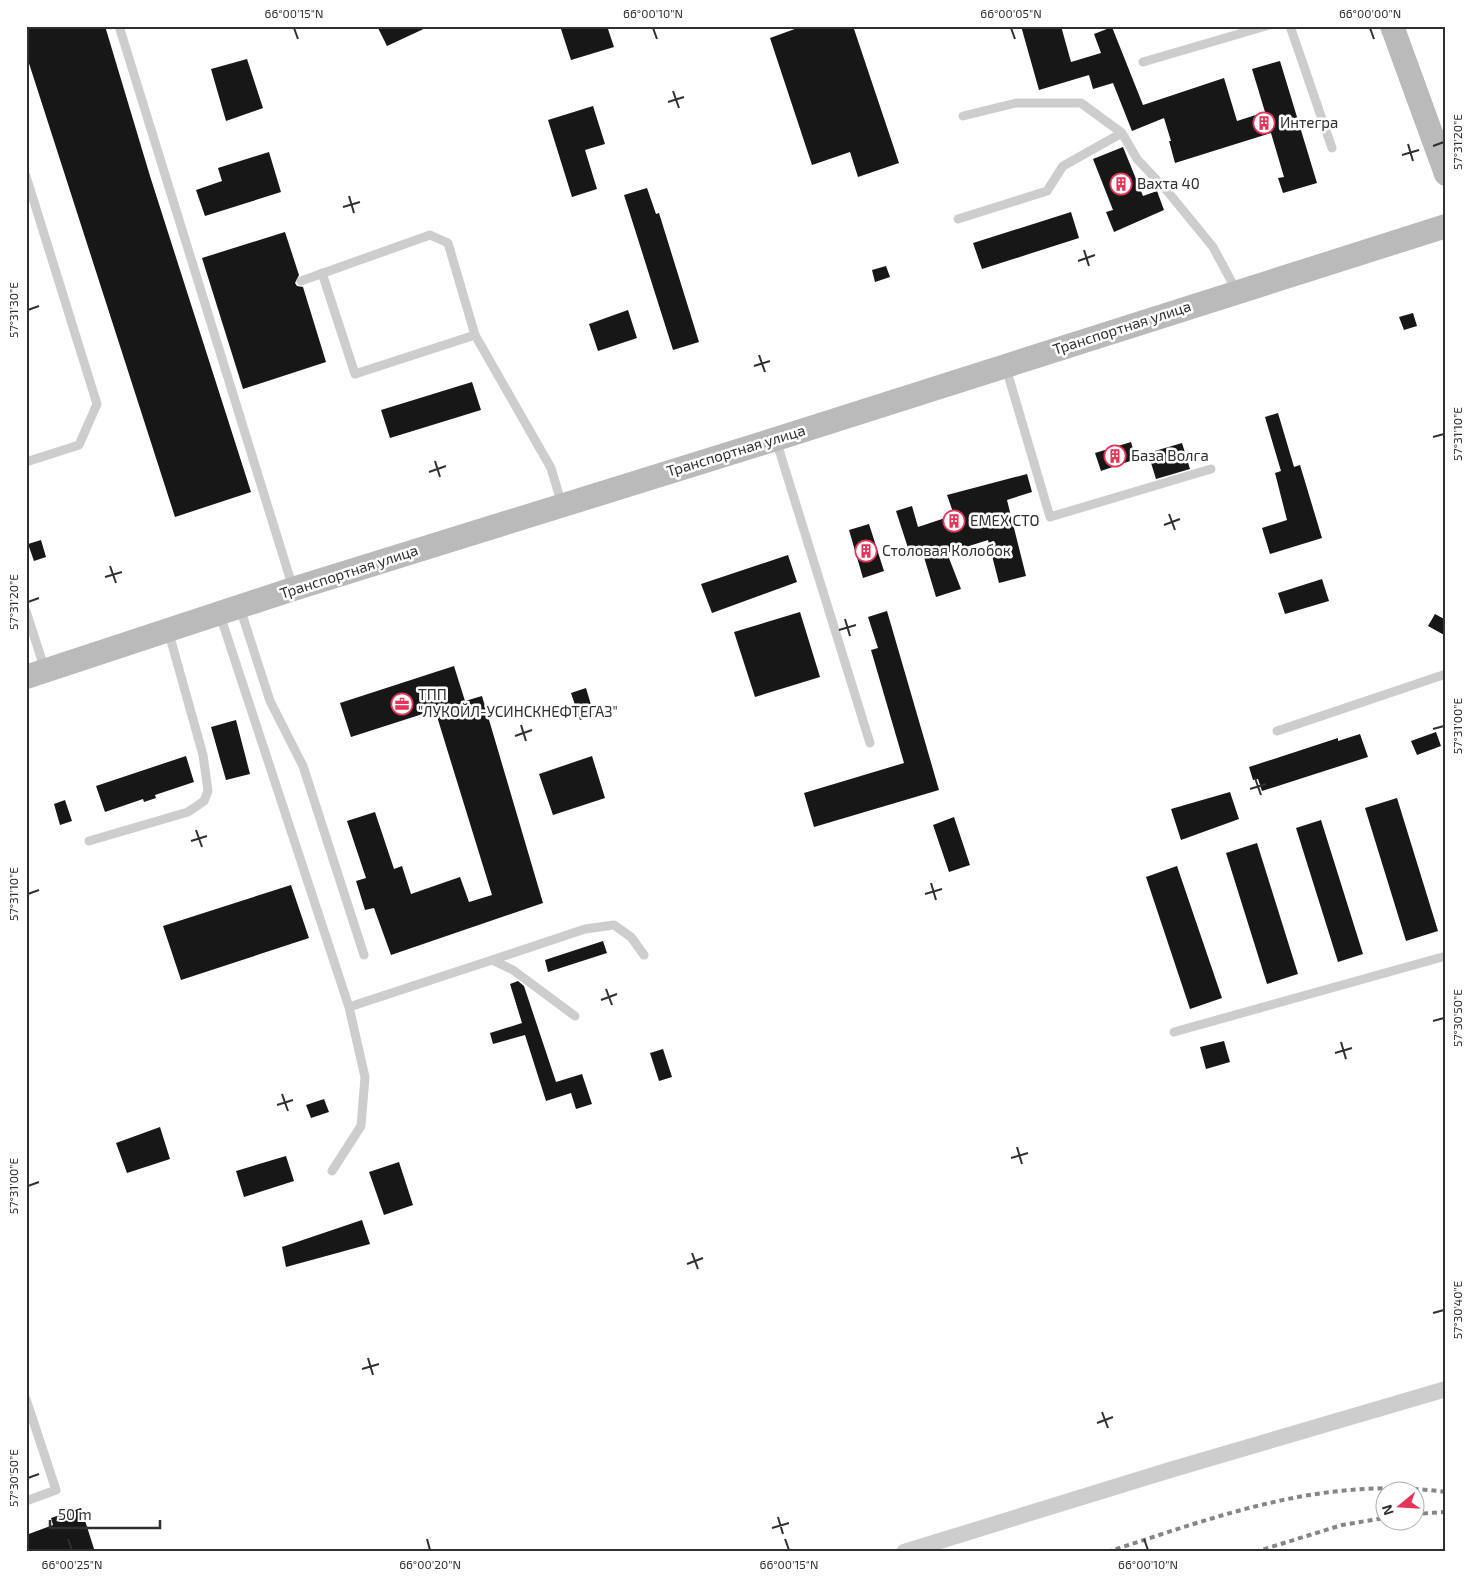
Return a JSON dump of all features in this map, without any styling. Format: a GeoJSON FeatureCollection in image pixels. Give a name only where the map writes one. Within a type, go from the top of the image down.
{"type":"FeatureCollection","features":[{"type":"Feature","properties":{"kind":"street"},"geometry":{"type":"LineString","coordinates":[[1392,26],[1446,174]]}},
{"type":"Feature","properties":{"kind":"street","name":"Транспортная улица"},"geometry":{"type":"LineString","coordinates":[[36,674],[230,611],[293,588],[776,439],[1446,226]]}},
{"type":"Feature","properties":{"kind":"street"},"geometry":{"type":"LineString","coordinates":[[904,1552],[1180,1467],[1446,1389]]}},
{"type":"Feature","properties":{"kind":"lane"},"geometry":{"type":"LineString","coordinates":[[119,26],[293,588]]}},
{"type":"Feature","properties":{"kind":"lane"},"geometry":{"type":"LineString","coordinates":[[1143,62],[1266,26]]}},
{"type":"Feature","properties":{"kind":"lane"},"geometry":{"type":"LineString","coordinates":[[1290,26],[1332,148]]}},
{"type":"Feature","properties":{"kind":"lane"},"geometry":{"type":"LineString","coordinates":[[964,116],[1016,103],[1081,103],[1122,133],[1137,158],[1213,247],[1237,292]]}},
{"type":"Feature","properties":{"kind":"lane"},"geometry":{"type":"LineString","coordinates":[[958,219],[1047,191],[1063,166],[1122,133]]}},
{"type":"Feature","properties":{"kind":"lane"},"geometry":{"type":"LineString","coordinates":[[26,176],[97,404],[79,445],[26,462]]}},
{"type":"Feature","properties":{"kind":"lane"},"geometry":{"type":"LineString","coordinates":[[301,281],[430,235],[448,243],[475,334],[551,468],[562,505]]}},
{"type":"Feature","properties":{"kind":"lane"},"geometry":{"type":"LineString","coordinates":[[322,273],[355,374],[475,334]]}},
{"type":"Feature","properties":{"kind":"lane"},"geometry":{"type":"LineString","coordinates":[[1005,365],[1050,517],[1211,469]]}},
{"type":"Feature","properties":{"kind":"lane"},"geometry":{"type":"LineString","coordinates":[[776,439],[870,743]]}},
{"type":"Feature","properties":{"kind":"lane"},"geometry":{"type":"LineString","coordinates":[[26,611],[36,674]]}},
{"type":"Feature","properties":{"kind":"lane"},"geometry":{"type":"LineString","coordinates":[[230,611],[270,701],[302,766],[364,955]]}},
{"type":"Feature","properties":{"kind":"lane"},"geometry":{"type":"LineString","coordinates":[[230,611],[349,1007],[365,1077],[361,1126],[332,1171]]}},
{"type":"Feature","properties":{"kind":"lane"},"geometry":{"type":"LineString","coordinates":[[89,841],[188,812],[198,807],[208,791],[203,755],[168,630]]}},
{"type":"Feature","properties":{"kind":"lane"},"geometry":{"type":"LineString","coordinates":[[1277,731],[1446,674]]}},
{"type":"Feature","properties":{"kind":"lane"},"geometry":{"type":"LineString","coordinates":[[349,1007],[585,929],[614,925],[631,937],[644,955]]}},
{"type":"Feature","properties":{"kind":"lane"},"geometry":{"type":"LineString","coordinates":[[1174,1032],[1446,956]]}},
{"type":"Feature","properties":{"kind":"lane"},"geometry":{"type":"LineString","coordinates":[[492,960],[513,970],[575,1016]]}},
{"type":"Feature","properties":{"kind":"lane"},"geometry":{"type":"LineString","coordinates":[[26,1399],[56,1490],[26,1500]]}},
{"type":"Feature","properties":{"kind":"building"},"geometry":{"type":"Polygon","coordinates":[[[26,26],[105,26],[150,176],[251,492],[175,517],[26,54],[26,26]]]}},
{"type":"Feature","properties":{"kind":"building"},"geometry":{"type":"Polygon","coordinates":[[[377,26],[430,26],[387,46],[377,26]]]}},
{"type":"Feature","properties":{"kind":"building"},"geometry":{"type":"Polygon","coordinates":[[[560,26],[607,26],[614,47],[571,60],[560,26]]]}},
{"type":"Feature","properties":{"kind":"building"},"geometry":{"type":"Polygon","coordinates":[[[803,26],[853,26],[899,163],[858,177],[850,152],[812,165],[770,38],[803,26]]]}},
{"type":"Feature","properties":{"kind":"building"},"geometry":{"type":"Polygon","coordinates":[[[1021,26],[1061,26],[1071,62],[1101,53],[1094,34],[1112,27],[1143,105],[1224,78],[1237,121],[1265,112],[1252,69],[1280,61],[1317,183],[1283,193],[1278,178],[1284,177],[1271,133],[1175,163],[1164,118],[1132,131],[1113,83],[1093,89],[1089,75],[1039,90],[1021,26]]]}},
{"type":"Feature","properties":{"kind":"building"},"geometry":{"type":"Polygon","coordinates":[[[247,59],[263,108],[226,121],[211,69],[247,59]]]}},
{"type":"Feature","properties":{"kind":"building"},"geometry":{"type":"Polygon","coordinates":[[[593,106],[605,144],[585,150],[597,189],[572,197],[548,120],[593,106]]]}},
{"type":"Feature","properties":{"kind":"building","name":"Вахта 40"},"geometry":{"type":"Polygon","coordinates":[[[1123,147],[1143,196],[1157,191],[1164,210],[1114,232],[1106,212],[1113,210],[1093,159],[1123,147]]]}},
{"type":"Feature","properties":{"kind":"building"},"geometry":{"type":"Polygon","coordinates":[[[269,152],[281,192],[205,216],[196,190],[222,181],[218,168],[269,152]]]}},
{"type":"Feature","properties":{"kind":"building"},"geometry":{"type":"Polygon","coordinates":[[[647,188],[656,214],[659,213],[699,342],[673,350],[624,195],[647,188]]]}},
{"type":"Feature","properties":{"kind":"building"},"geometry":{"type":"Polygon","coordinates":[[[1071,212],[1079,238],[982,269],[973,243],[1071,212]]]}},
{"type":"Feature","properties":{"kind":"building"},"geometry":{"type":"Polygon","coordinates":[[[285,232],[299,275],[295,283],[297,286],[303,287],[326,362],[243,389],[202,258],[285,232]]]}},
{"type":"Feature","properties":{"kind":"building"},"geometry":{"type":"Polygon","coordinates":[[[886,266],[890,277],[875,282],[872,270],[886,266]]]}},
{"type":"Feature","properties":{"kind":"building"},"geometry":{"type":"Polygon","coordinates":[[[628,310],[637,338],[598,351],[589,324],[628,310]]]}},
{"type":"Feature","properties":{"kind":"building"},"geometry":{"type":"Polygon","coordinates":[[[1413,313],[1417,326],[1404,330],[1399,317],[1413,313]]]}},
{"type":"Feature","properties":{"kind":"building"},"geometry":{"type":"Polygon","coordinates":[[[472,382],[481,410],[390,438],[381,410],[472,382]]]}},
{"type":"Feature","properties":{"kind":"building"},"geometry":{"type":"Polygon","coordinates":[[[1278,413],[1294,467],[1300,465],[1322,538],[1270,554],[1262,528],[1287,520],[1275,473],[1281,471],[1265,417],[1278,413]]]}},
{"type":"Feature","properties":{"kind":"building","name":"База Волга"},"geometry":{"type":"Polygon","coordinates":[[[1131,442],[1136,459],[1101,471],[1095,453],[1131,442]]]}},
{"type":"Feature","properties":{"kind":"building"},"geometry":{"type":"Polygon","coordinates":[[[1182,443],[1190,469],[1156,479],[1148,453],[1182,443]]]}},
{"type":"Feature","properties":{"kind":"building"},"geometry":{"type":"Polygon","coordinates":[[[1027,474],[1032,492],[1007,500],[1026,576],[999,583],[988,540],[947,553],[961,589],[936,597],[921,547],[909,551],[896,511],[912,506],[918,527],[954,515],[947,495],[1027,474]]]}},
{"type":"Feature","properties":{"kind":"building","name":"Столовая Колобок"},"geometry":{"type":"Polygon","coordinates":[[[869,524],[884,571],[863,578],[849,530],[869,524]]]}},
{"type":"Feature","properties":{"kind":"building"},"geometry":{"type":"Polygon","coordinates":[[[41,540],[46,557],[34,561],[28,544],[41,540]]]}},
{"type":"Feature","properties":{"kind":"building"},"geometry":{"type":"Polygon","coordinates":[[[788,555],[797,582],[712,613],[701,584],[788,555]]]}},
{"type":"Feature","properties":{"kind":"building"},"geometry":{"type":"Polygon","coordinates":[[[1322,579],[1329,601],[1285,614],[1278,593],[1322,579]]]}},
{"type":"Feature","properties":{"kind":"building"},"geometry":{"type":"Polygon","coordinates":[[[887,611],[939,790],[814,827],[804,793],[904,763],[871,650],[878,648],[868,617],[887,611]]]}},
{"type":"Feature","properties":{"kind":"building"},"geometry":{"type":"Polygon","coordinates":[[[800,612],[820,677],[755,697],[734,632],[800,612]]]}},
{"type":"Feature","properties":{"kind":"building"},"geometry":{"type":"Polygon","coordinates":[[[1435,614],[1446,620],[1446,636],[1428,626],[1435,614]]]}},
{"type":"Feature","properties":{"kind":"building"},"geometry":{"type":"Polygon","coordinates":[[[454,666],[465,701],[482,696],[543,903],[391,955],[374,908],[365,910],[356,881],[366,878],[347,821],[375,812],[394,869],[402,866],[411,894],[460,877],[469,902],[492,895],[435,710],[351,737],[340,703],[454,666]]]}},
{"type":"Feature","properties":{"kind":"building"},"geometry":{"type":"Polygon","coordinates":[[[586,688],[594,715],[580,720],[571,693],[586,688]]]}},
{"type":"Feature","properties":{"kind":"building"},"geometry":{"type":"Polygon","coordinates":[[[236,720],[250,774],[226,780],[211,727],[236,720]]]}},
{"type":"Feature","properties":{"kind":"building"},"geometry":{"type":"Polygon","coordinates":[[[1436,732],[1441,746],[1417,755],[1411,741],[1436,732]]]}},
{"type":"Feature","properties":{"kind":"building"},"geometry":{"type":"Polygon","coordinates":[[[1360,734],[1368,757],[1262,791],[1258,779],[1253,780],[1249,767],[1338,738],[1338,741],[1360,734]]]}},
{"type":"Feature","properties":{"kind":"building"},"geometry":{"type":"Polygon","coordinates":[[[186,756],[194,782],[155,795],[156,798],[144,802],[143,799],[105,812],[96,786],[186,756]]]}},
{"type":"Feature","properties":{"kind":"building"},"geometry":{"type":"Polygon","coordinates":[[[592,756],[605,798],[553,815],[539,774],[592,756]]]}},
{"type":"Feature","properties":{"kind":"building"},"geometry":{"type":"Polygon","coordinates":[[[1230,792],[1239,819],[1181,840],[1171,809],[1230,792]]]}},
{"type":"Feature","properties":{"kind":"building"},"geometry":{"type":"Polygon","coordinates":[[[1397,798],[1438,931],[1406,941],[1365,808],[1397,798]]]}},
{"type":"Feature","properties":{"kind":"building"},"geometry":{"type":"Polygon","coordinates":[[[65,800],[72,821],[60,825],[54,804],[65,800]]]}},
{"type":"Feature","properties":{"kind":"building"},"geometry":{"type":"Polygon","coordinates":[[[954,817],[970,865],[949,872],[933,825],[954,817]]]}},
{"type":"Feature","properties":{"kind":"building"},"geometry":{"type":"Polygon","coordinates":[[[1321,820],[1363,954],[1338,962],[1296,828],[1321,820]]]}},
{"type":"Feature","properties":{"kind":"building"},"geometry":{"type":"Polygon","coordinates":[[[1257,843],[1298,974],[1267,984],[1226,853],[1257,843]]]}},
{"type":"Feature","properties":{"kind":"building"},"geometry":{"type":"Polygon","coordinates":[[[1177,866],[1222,998],[1190,1009],[1146,877],[1177,866]]]}},
{"type":"Feature","properties":{"kind":"building"},"geometry":{"type":"Polygon","coordinates":[[[291,885],[309,938],[181,980],[163,926],[291,885]]]}},
{"type":"Feature","properties":{"kind":"building"},"geometry":{"type":"Polygon","coordinates":[[[603,941],[607,953],[548,972],[545,960],[603,941]]]}},
{"type":"Feature","properties":{"kind":"building"},"geometry":{"type":"Polygon","coordinates":[[[518,981],[524,986],[556,1082],[582,1074],[592,1104],[576,1109],[571,1093],[546,1101],[525,1035],[493,1044],[490,1033],[522,1023],[510,984],[518,981]]]}},
{"type":"Feature","properties":{"kind":"building"},"geometry":{"type":"Polygon","coordinates":[[[1224,1041],[1230,1062],[1206,1069],[1200,1047],[1224,1041]]]}},
{"type":"Feature","properties":{"kind":"building"},"geometry":{"type":"Polygon","coordinates":[[[663,1049],[672,1077],[659,1081],[650,1053],[663,1049]]]}},
{"type":"Feature","properties":{"kind":"building"},"geometry":{"type":"Polygon","coordinates":[[[324,1099],[329,1112],[311,1118],[306,1105],[324,1099]]]}},
{"type":"Feature","properties":{"kind":"building"},"geometry":{"type":"Polygon","coordinates":[[[160,1127],[170,1159],[127,1173],[116,1143],[160,1127]]]}},
{"type":"Feature","properties":{"kind":"building"},"geometry":{"type":"Polygon","coordinates":[[[286,1156],[294,1181],[244,1197],[236,1171],[286,1156]]]}},
{"type":"Feature","properties":{"kind":"building"},"geometry":{"type":"Polygon","coordinates":[[[399,1162],[413,1205],[384,1215],[369,1172],[399,1162]]]}},
{"type":"Feature","properties":{"kind":"building"},"geometry":{"type":"Polygon","coordinates":[[[362,1220],[370,1244],[286,1267],[282,1247],[362,1220]]]}},
{"type":"Feature","properties":{"kind":"building"},"geometry":{"type":"Polygon","coordinates":[[[81,1508],[95,1552],[26,1552],[26,1535],[53,1525],[51,1518],[81,1508]]]}},
{"type":"Feature","properties":{"kind":"railway"},"geometry":{"type":"LineString","coordinates":[[1107,1552],[1232,1513],[1273,1502],[1315,1494],[1357,1489],[1401,1488],[1446,1492]]}},
{"type":"Feature","properties":{"kind":"railway"},"geometry":{"type":"LineString","coordinates":[[1424,1513],[1446,1512]]}},
{"type":"Feature","properties":{"kind":"railway"},"geometry":{"type":"LineString","coordinates":[[1255,1552],[1342,1525],[1374,1520]]}},
{"type":"Feature","properties":{"kind":"place","name":"Интегра"},"geometry":{"type":"Point","coordinates":[1264,123]}},
{"type":"Feature","properties":{"kind":"place","name":"Вахта 40"},"geometry":{"type":"Point","coordinates":[1121,184]}},
{"type":"Feature","properties":{"kind":"place","name":"База Волга"},"geometry":{"type":"Point","coordinates":[1115,456]}},
{"type":"Feature","properties":{"kind":"place","name":"EMEX СТО"},"geometry":{"type":"Point","coordinates":[954,521]}},
{"type":"Feature","properties":{"kind":"place","name":"Столовая Колобок"},"geometry":{"type":"Point","coordinates":[866,551]}},
{"type":"Feature","properties":{"kind":"place","name":"ТПП \"ЛУКОЙЛ-УСИНСКНЕФТЕГАЗ\""},"geometry":{"type":"Point","coordinates":[402,704]}}]}
